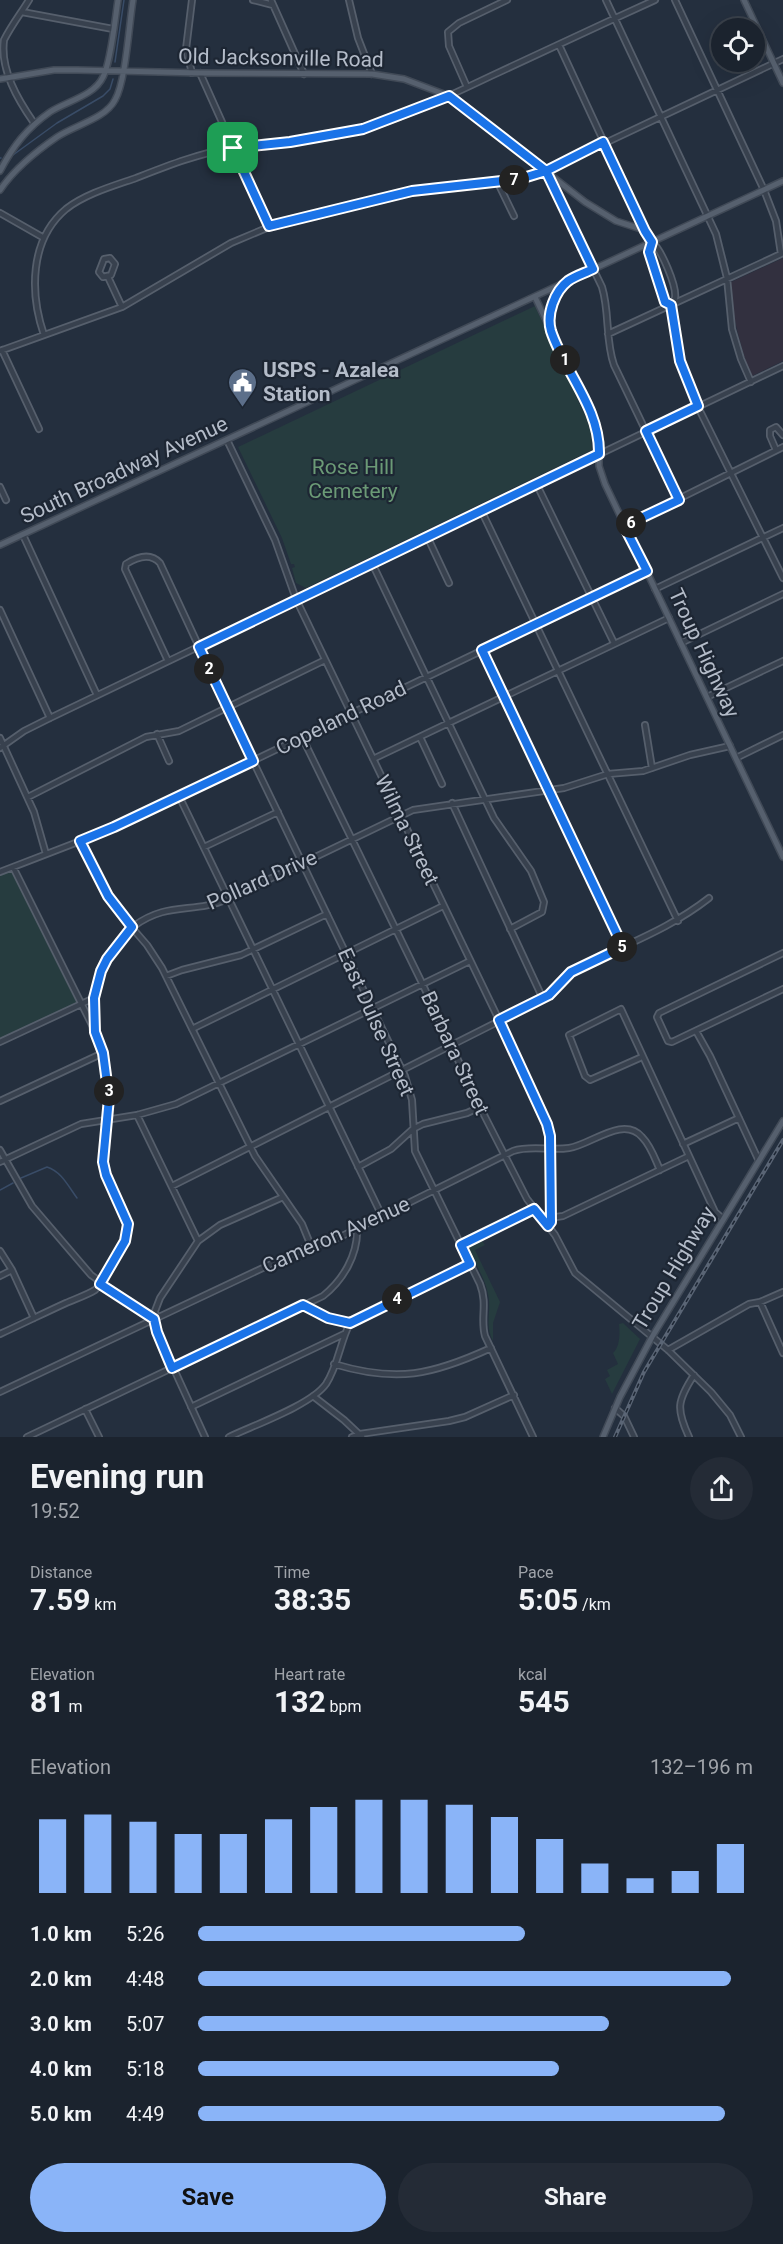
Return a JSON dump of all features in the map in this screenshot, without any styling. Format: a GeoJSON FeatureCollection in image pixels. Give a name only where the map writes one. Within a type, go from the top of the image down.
{"type":"FeatureCollection","features":[{"type":"Feature","properties":{"kind":"main road"},"geometry":{"type":"LineString","coordinates":[[0,171],[18,140],[34,123],[92,90],[103,78],[118,0]]}},
{"type":"Feature","properties":{"kind":"main road"},"geometry":{"type":"LineString","coordinates":[[0,190],[14,172],[57,137],[98,116],[111,106],[119,93],[133,0]]}},
{"type":"Feature","properties":{"kind":"main road"},"geometry":{"type":"LineString","coordinates":[[744,0],[783,83]]}},
{"type":"Feature","properties":{"kind":"main road","name":"Old Jacksonville Road"},"geometry":{"type":"LineString","coordinates":[[2,79],[54,70],[106,70],[200,74],[372,74],[419,84],[449,96],[600,212],[616,221],[645,231]]}},
{"type":"Feature","properties":{"kind":"main road","name":"South Broadway Avenue"},"geometry":{"type":"LineString","coordinates":[[0,545],[783,181]]}},
{"type":"Feature","properties":{"kind":"main road"},"geometry":{"type":"LineString","coordinates":[[645,231],[652,242]]}},
{"type":"Feature","properties":{"kind":"main road"},"geometry":{"type":"LineString","coordinates":[[550,329],[554,298],[568,281]]}},
{"type":"Feature","properties":{"kind":"main road","name":"Troup Highway"},"geometry":{"type":"LineString","coordinates":[[535,297],[592,417],[598,438],[599,466],[605,484],[783,857]]}},
{"type":"Feature","properties":{"kind":"main road","name":"Troup Highway"},"geometry":{"type":"LineString","coordinates":[[603,1437],[615,1408],[652,1337],[783,1121]]}},
{"type":"Feature","properties":{"kind":"street"},"geometry":{"type":"LineString","coordinates":[[29,0],[2,45],[0,60],[2,79],[34,123]]}},
{"type":"Feature","properties":{"kind":"street"},"geometry":{"type":"LineString","coordinates":[[192,0],[186,49],[192,73]]}},
{"type":"Feature","properties":{"kind":"street"},"geometry":{"type":"LineString","coordinates":[[253,0],[272,2],[304,74]]}},
{"type":"Feature","properties":{"kind":"street"},"geometry":{"type":"LineString","coordinates":[[349,0],[358,38],[372,74]]}},
{"type":"Feature","properties":{"kind":"street"},"geometry":{"type":"LineString","coordinates":[[467,87],[449,46],[448,32],[459,23],[507,0]]}},
{"type":"Feature","properties":{"kind":"street"},"geometry":{"type":"LineString","coordinates":[[606,0],[708,217],[721,250],[727,278],[732,329],[740,358],[751,382]]}},
{"type":"Feature","properties":{"kind":"street"},"geometry":{"type":"LineString","coordinates":[[44,335],[37,307],[35,280],[39,252],[49,227],[68,208],[90,196],[187,158],[233,148],[290,142],[363,129],[449,96],[655,0]]}},
{"type":"Feature","properties":{"kind":"street"},"geometry":{"type":"LineString","coordinates":[[608,334],[782,253],[778,227],[764,190],[675,0]]}},
{"type":"Feature","properties":{"kind":"street"},"geometry":{"type":"LineString","coordinates":[[22,12],[113,29]]}},
{"type":"Feature","properties":{"kind":"street"},"geometry":{"type":"LineString","coordinates":[[559,45],[645,231]]}},
{"type":"Feature","properties":{"kind":"street"},"geometry":{"type":"LineString","coordinates":[[39,429],[1,350],[122,307],[231,243],[269,226],[412,191],[498,183],[546,171],[603,142],[783,59]]}},
{"type":"Feature","properties":{"kind":"street"},"geometry":{"type":"LineString","coordinates":[[200,74],[269,226]]}},
{"type":"Feature","properties":{"kind":"street"},"geometry":{"type":"LineString","coordinates":[[546,171],[579,237],[605,299],[609,350],[614,365],[679,500]]}},
{"type":"Feature","properties":{"kind":"street"},"geometry":{"type":"LineString","coordinates":[[498,183],[514,216]]}},
{"type":"Feature","properties":{"kind":"street"},"geometry":{"type":"LineString","coordinates":[[559,194],[558,188],[561,183]]}},
{"type":"Feature","properties":{"kind":"street"},"geometry":{"type":"LineString","coordinates":[[0,213],[44,238]]}},
{"type":"Feature","properties":{"kind":"street"},"geometry":{"type":"LineString","coordinates":[[631,226],[635,221],[636,213]]}},
{"type":"Feature","properties":{"kind":"street"},"geometry":{"type":"LineString","coordinates":[[671,305],[665,302],[649,252],[652,242],[658,247],[675,297],[671,305],[680,361],[698,406],[783,578]]}},
{"type":"Feature","properties":{"kind":"street"},"geometry":{"type":"LineString","coordinates":[[108,277],[122,307]]}},
{"type":"Feature","properties":{"kind":"street"},"geometry":{"type":"LineString","coordinates":[[2,747],[24,731],[50,718],[783,366]]}},
{"type":"Feature","properties":{"kind":"street"},"geometry":{"type":"LineString","coordinates":[[776,450],[770,430],[776,427],[783,435]]}},
{"type":"Feature","properties":{"kind":"street","name":"Wilma Street"},"geometry":{"type":"LineString","coordinates":[[228,440],[275,540],[296,599],[541,1107],[547,1124],[550,1148],[552,1218],[548,1226]]}},
{"type":"Feature","properties":{"kind":"street"},"geometry":{"type":"LineString","coordinates":[[624,526],[783,447]]}},
{"type":"Feature","properties":{"kind":"street"},"geometry":{"type":"LineString","coordinates":[[536,483],[614,643]]}},
{"type":"Feature","properties":{"kind":"street"},"geometry":{"type":"LineString","coordinates":[[0,487],[6,500]]}},
{"type":"Feature","properties":{"kind":"street"},"geometry":{"type":"LineString","coordinates":[[482,510],[678,921]]}},
{"type":"Feature","properties":{"kind":"street"},"geometry":{"type":"LineString","coordinates":[[655,589],[783,528]]}},
{"type":"Feature","properties":{"kind":"street"},"geometry":{"type":"LineString","coordinates":[[23,535],[98,695]]}},
{"type":"Feature","properties":{"kind":"street"},"geometry":{"type":"LineString","coordinates":[[427,536],[449,583]]}},
{"type":"Feature","properties":{"kind":"street","name":"East Dulse Street"},"geometry":{"type":"LineString","coordinates":[[168,661],[125,569],[126,564],[130,561],[146,556],[158,560],[402,1069],[412,1100],[415,1152],[483,1292],[485,1307],[483,1328],[490,1348],[533,1437]]}},
{"type":"Feature","properties":{"kind":"street"},"geometry":{"type":"LineString","coordinates":[[372,563],[500,828],[528,865],[545,905],[539,915],[510,929]]}},
{"type":"Feature","properties":{"kind":"street","name":"Copeland Road"},"geometry":{"type":"LineString","coordinates":[[0,872],[80,841],[179,796],[647,571]]}},
{"type":"Feature","properties":{"kind":"street"},"geometry":{"type":"LineString","coordinates":[[681,643],[783,594]]}},
{"type":"Feature","properties":{"kind":"street"},"geometry":{"type":"LineString","coordinates":[[0,609],[50,718]]}},
{"type":"Feature","properties":{"kind":"street"},"geometry":{"type":"LineString","coordinates":[[373,759],[669,618]]}},
{"type":"Feature","properties":{"kind":"street"},"geometry":{"type":"LineString","coordinates":[[482,650],[623,947]]}},
{"type":"Feature","properties":{"kind":"street"},"geometry":{"type":"LineString","coordinates":[[28,797],[146,738],[179,731],[325,660]]}},
{"type":"Feature","properties":{"kind":"street"},"geometry":{"type":"LineString","coordinates":[[707,697],[783,661]]}},
{"type":"Feature","properties":{"kind":"street"},"geometry":{"type":"LineString","coordinates":[[645,725],[652,768]]}},
{"type":"Feature","properties":{"kind":"street"},"geometry":{"type":"LineString","coordinates":[[157,734],[169,761]]}},
{"type":"Feature","properties":{"kind":"street"},"geometry":{"type":"LineString","coordinates":[[736,758],[783,735]]}},
{"type":"Feature","properties":{"kind":"street","name":"Barbara Street"},"geometry":{"type":"LineString","coordinates":[[302,737],[524,1194],[548,1226],[575,1273],[668,1350],[694,1375],[720,1401],[741,1437]]}},
{"type":"Feature","properties":{"kind":"street"},"geometry":{"type":"LineString","coordinates":[[420,737],[442,784]]}},
{"type":"Feature","properties":{"kind":"street"},"geometry":{"type":"LineString","coordinates":[[0,738],[2,747],[28,797],[46,854]]}},
{"type":"Feature","properties":{"kind":"street","name":"Pollard Drive"},"geometry":{"type":"LineString","coordinates":[[0,1334],[96,1289],[125,1241],[128,1224],[104,1169],[103,1152],[109,1098],[103,1053],[95,1032],[94,998],[101,971],[107,959],[132,927],[149,916],[170,909],[202,907],[228,899],[399,815],[423,807],[549,790],[608,774],[643,771],[690,755],[730,746]]}},
{"type":"Feature","properties":{"kind":"street"},"geometry":{"type":"LineString","coordinates":[[179,796],[382,1216]]}},
{"type":"Feature","properties":{"kind":"street"},"geometry":{"type":"LineString","coordinates":[[452,803],[543,999]]}},
{"type":"Feature","properties":{"kind":"street"},"geometry":{"type":"LineString","coordinates":[[204,847],[278,812]]}},
{"type":"Feature","properties":{"kind":"street"},"geometry":{"type":"LineString","coordinates":[[80,841],[108,896],[155,957],[166,976],[261,1167],[302,1224],[311,1246]]}},
{"type":"Feature","properties":{"kind":"street"},"geometry":{"type":"LineString","coordinates":[[13,867],[95,1032]]}},
{"type":"Feature","properties":{"kind":"street"},"geometry":{"type":"LineString","coordinates":[[171,1186],[543,999],[554,992],[571,972],[678,921],[709,898]]}},
{"type":"Feature","properties":{"kind":"street"},"geometry":{"type":"LineString","coordinates":[[192,1029],[443,906]]}},
{"type":"Feature","properties":{"kind":"street"},"geometry":{"type":"LineString","coordinates":[[166,976],[254,949],[327,914]]}},
{"type":"Feature","properties":{"kind":"street"},"geometry":{"type":"LineString","coordinates":[[783,954],[657,1014],[657,1017],[669,1042],[783,989]]}},
{"type":"Feature","properties":{"kind":"street"},"geometry":{"type":"LineString","coordinates":[[2,1160],[66,1130],[107,1118],[137,1115],[165,1108],[470,961]]}},
{"type":"Feature","properties":{"kind":"street"},"geometry":{"type":"LineString","coordinates":[[0,1042],[94,998]]}},
{"type":"Feature","properties":{"kind":"street"},"geometry":{"type":"LineString","coordinates":[[642,1057],[594,1079],[588,1079],[569,1035],[621,1009],[716,1214],[723,1219]]}},
{"type":"Feature","properties":{"kind":"street"},"geometry":{"type":"LineString","coordinates":[[696,1031],[758,1159]]}},
{"type":"Feature","properties":{"kind":"street"},"geometry":{"type":"LineString","coordinates":[[0,1101],[103,1053]]}},
{"type":"Feature","properties":{"kind":"street"},"geometry":{"type":"LineString","coordinates":[[358,1167],[390,1149],[413,1129],[433,1120],[467,1113],[480,1107]]}},
{"type":"Feature","properties":{"kind":"street"},"geometry":{"type":"LineString","coordinates":[[137,1115],[198,1241]]}},
{"type":"Feature","properties":{"kind":"street"},"geometry":{"type":"LineString","coordinates":[[683,1144],[739,1118]]}},
{"type":"Feature","properties":{"kind":"street","name":"Cameron Avenue"},"geometry":{"type":"LineString","coordinates":[[0,1392],[311,1246],[336,1239],[522,1148],[577,1146],[615,1130],[626,1128],[642,1136],[660,1170]]}},
{"type":"Feature","properties":{"kind":"street"},"geometry":{"type":"LineString","coordinates":[[0,1150],[2,1160],[32,1206],[91,1275],[100,1284],[154,1319]]}},
{"type":"Feature","properties":{"kind":"street"},"geometry":{"type":"LineString","coordinates":[[542,1219],[563,1216],[689,1156]]}},
{"type":"Feature","properties":{"kind":"street"},"geometry":{"type":"LineString","coordinates":[[205,1437],[157,1332],[154,1319],[160,1298],[198,1241],[220,1225],[283,1197]]}},
{"type":"Feature","properties":{"kind":"street"},"geometry":{"type":"LineString","coordinates":[[461,1245],[534,1209]]}},
{"type":"Feature","properties":{"kind":"street"},"geometry":{"type":"LineString","coordinates":[[27,1437],[39,1434],[85,1408],[323,1296],[340,1280],[351,1258],[357,1229]]}},
{"type":"Feature","properties":{"kind":"street"},"geometry":{"type":"LineString","coordinates":[[0,1251],[12,1270],[34,1318]]}},
{"type":"Feature","properties":{"kind":"street"},"geometry":{"type":"LineString","coordinates":[[229,1437],[314,1396],[326,1384],[350,1323],[470,1264]]}},
{"type":"Feature","properties":{"kind":"street"},"geometry":{"type":"LineString","coordinates":[[0,1276],[12,1270]]}},
{"type":"Feature","properties":{"kind":"street"},"geometry":{"type":"LineString","coordinates":[[668,1350],[737,1310],[783,1292]]}},
{"type":"Feature","properties":{"kind":"street"},"geometry":{"type":"LineString","coordinates":[[760,1302],[783,1353]]}},
{"type":"Feature","properties":{"kind":"street"},"geometry":{"type":"LineString","coordinates":[[303,1305],[328,1318],[350,1323]]}},
{"type":"Feature","properties":{"kind":"street"},"geometry":{"type":"LineString","coordinates":[[191,1407],[344,1334]]}},
{"type":"Feature","properties":{"kind":"street"},"geometry":{"type":"LineString","coordinates":[[334,1364],[375,1373],[413,1375],[451,1365],[490,1348]]}},
{"type":"Feature","properties":{"kind":"street"},"geometry":{"type":"LineString","coordinates":[[689,1437],[680,1419],[679,1405],[684,1390],[694,1375]]}},
{"type":"Feature","properties":{"kind":"street"},"geometry":{"type":"LineString","coordinates":[[352,1437],[457,1419],[514,1395]]}},
{"type":"Feature","properties":{"kind":"street"},"geometry":{"type":"LineString","coordinates":[[314,1396],[361,1436]]}},
{"type":"Feature","properties":{"kind":"street"},"geometry":{"type":"LineString","coordinates":[[85,1408],[99,1437]]}},
{"type":"Feature","properties":{"kind":"street"},"geometry":{"type":"LineString","coordinates":[[615,1408],[624,1416],[634,1437]]}},
{"type":"Feature","properties":{"kind":"shaded area"},"geometry":{"type":"Polygon","coordinates":[[[783,258],[783,361],[752,376],[746,363],[732,308],[731,282],[783,258]]]}},
{"type":"Feature","properties":{"kind":"green space","name":"Rose Hill Cemetery"},"geometry":{"type":"Polygon","coordinates":[[[535,306],[587,420],[592,450],[306,588],[296,583],[292,568],[295,567],[294,564],[291,564],[282,538],[238,447],[535,306]]]}},
{"type":"Feature","properties":{"kind":"green space"},"geometry":{"type":"Polygon","coordinates":[[[13,873],[77,1003],[0,1039],[0,875],[13,873]]]}},
{"type":"Feature","properties":{"kind":"green space"},"geometry":{"type":"Polygon","coordinates":[[[482,1241],[485,1245],[475,1250],[500,1302],[493,1323],[493,1341],[489,1329],[487,1288],[469,1249],[470,1246],[482,1241]]]}},
{"type":"Feature","properties":{"kind":"green space"},"geometry":{"type":"Polygon","coordinates":[[[623,1323],[640,1339],[612,1394],[605,1379],[610,1376],[607,1370],[618,1364],[613,1353],[618,1344],[619,1324],[623,1323]]]}},
{"type":"Feature","properties":{"kind":"waterway"},"geometry":{"type":"LineString","coordinates":[[115,62],[124,0]]}},
{"type":"Feature","properties":{"kind":"waterway"},"geometry":{"type":"LineString","coordinates":[[13,155],[57,123],[103,96],[110,89],[113,79]]}},
{"type":"Feature","properties":{"kind":"waterway"},"geometry":{"type":"LineString","coordinates":[[21,1178],[47,1167],[61,1176],[77,1198]]}},
{"type":"Feature","properties":{"kind":"waterway"},"geometry":{"type":"LineString","coordinates":[[0,1190],[13,1183]]}},
{"type":"Feature","properties":{"kind":"railway"},"geometry":{"type":"LineString","coordinates":[[615,1437],[644,1372],[783,1140]]}},
{"type":"Feature","properties":{"kind":"place","name":"USPS - Azalea Station"},"geometry":{"type":"Point","coordinates":[242,408]}},
{"type":"Feature","properties":{"kind":"route"},"geometry":{"type":"LineString","coordinates":[[233,148],[269,226],[412,191],[520,179],[546,171],[603,142],[652,242],[649,252],[665,302],[671,305],[680,361],[698,406],[646,431],[679,500],[624,526],[647,571],[482,650],[623,947],[571,972],[554,992],[499,1020],[547,1124],[550,1136],[551,1222],[548,1226],[534,1209],[461,1245],[470,1264],[350,1323],[340,1323],[303,1305],[172,1368],[154,1319],[110,1288],[100,1284],[125,1241],[128,1224],[104,1169],[103,1152],[109,1098],[103,1053],[95,1032],[94,998],[101,971],[107,959],[132,927],[114,907],[80,841],[253,761],[199,647],[599,454],[597,432],[592,417],[550,329],[554,298],[568,281],[593,269],[546,171],[449,96],[363,129],[290,142],[233,148]]}}]}
